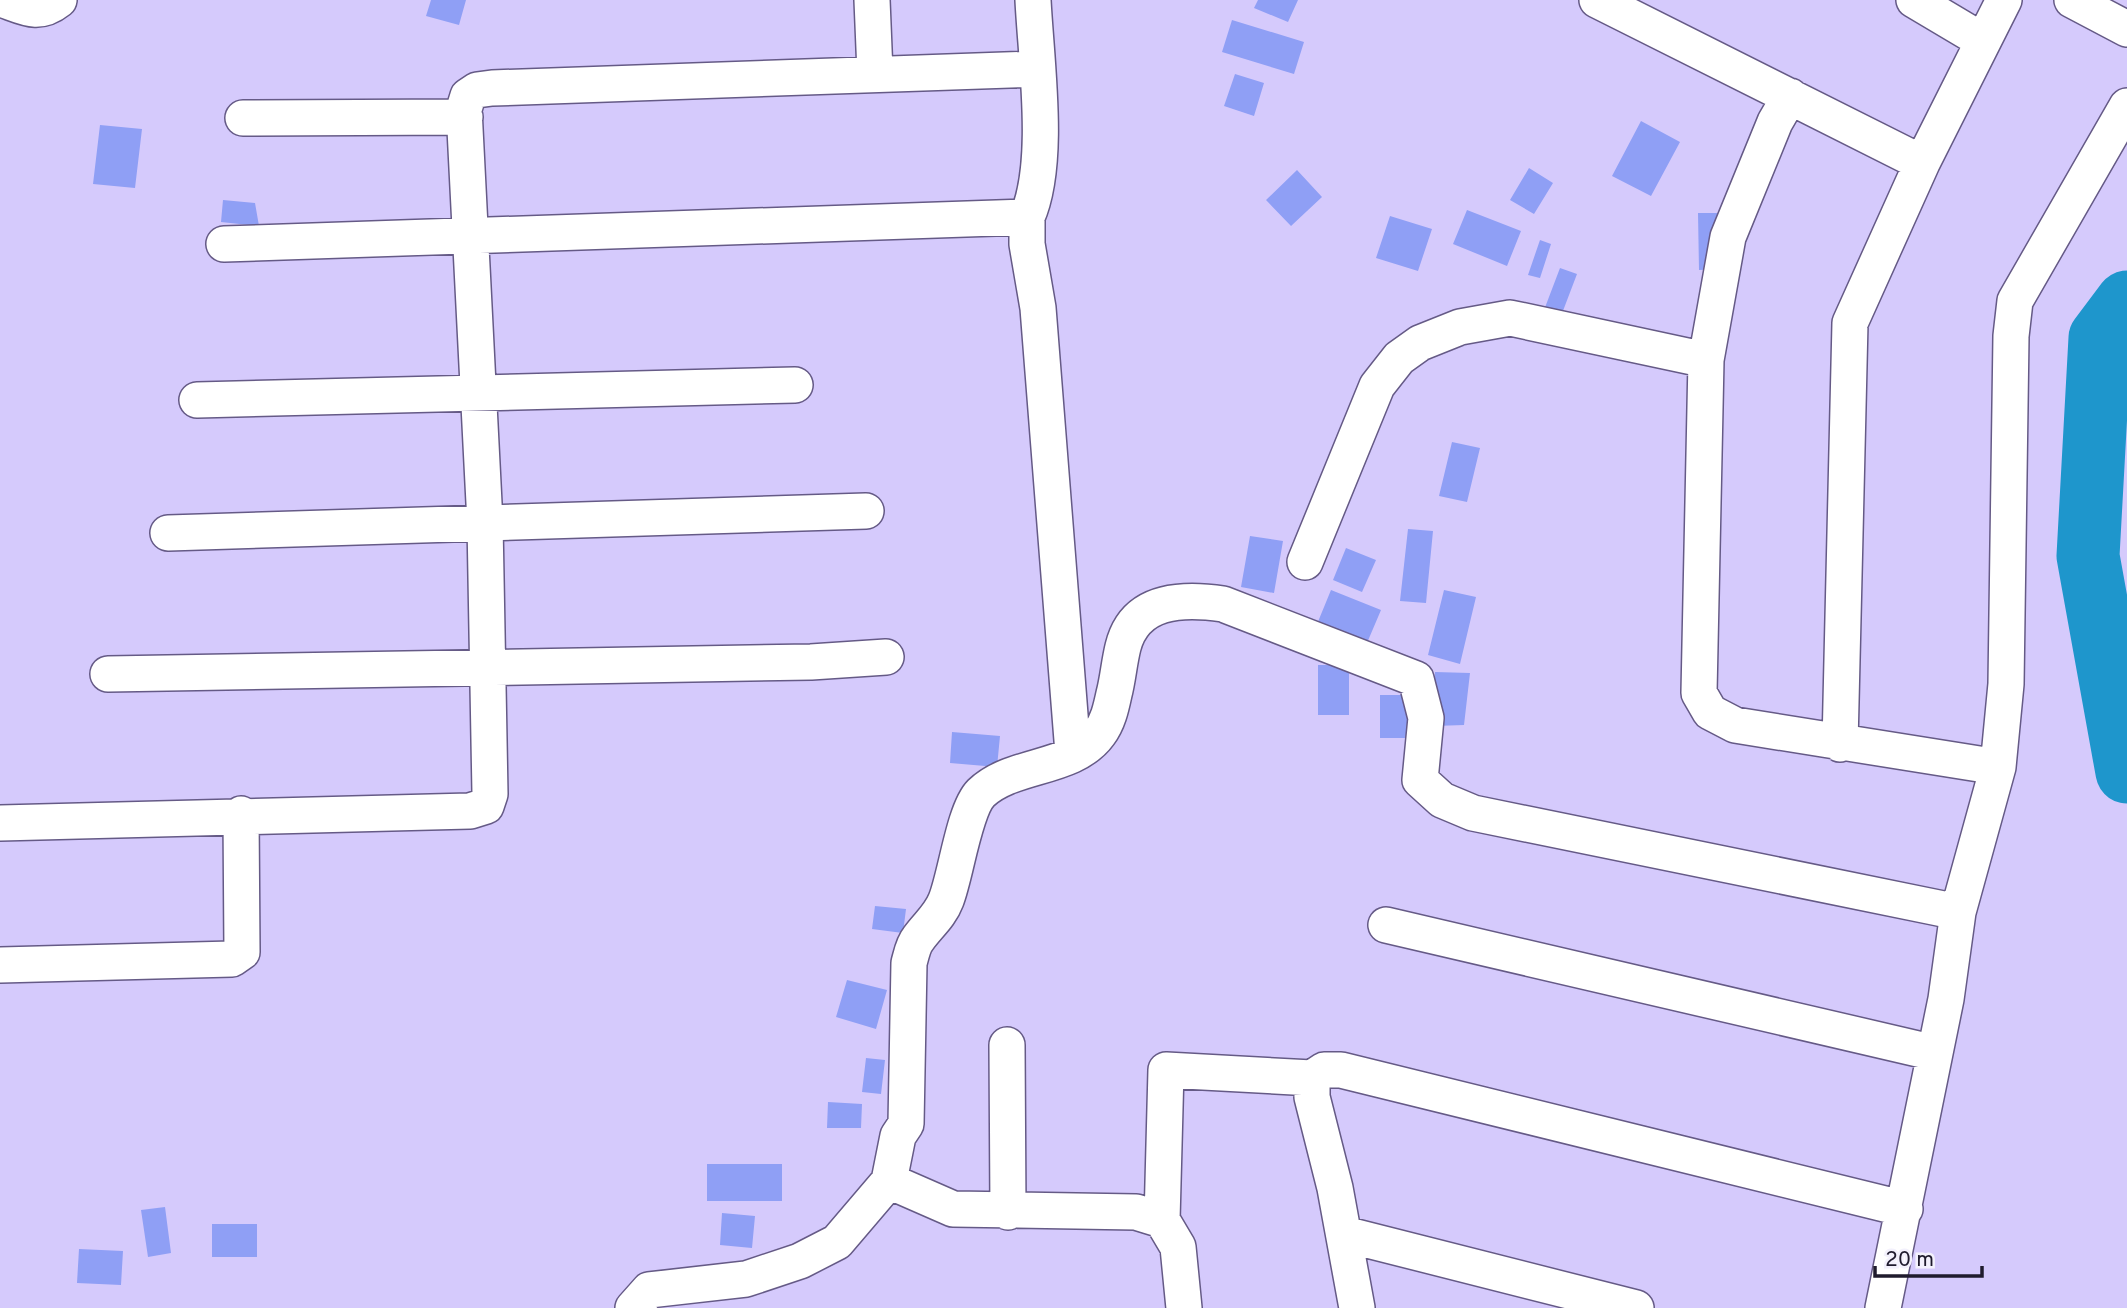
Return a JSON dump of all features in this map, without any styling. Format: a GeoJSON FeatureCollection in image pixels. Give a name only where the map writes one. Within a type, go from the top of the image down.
{"type":"FeatureCollection","features":[{"type":"Feature","properties":{"kind":"street"},"geometry":{"type":"LineString","coordinates":[[4,0],[34,11],[44,10],[59,0]]}},
{"type":"Feature","properties":{"kind":"street"},"geometry":{"type":"LineString","coordinates":[[872,0],[874,73]]}},
{"type":"Feature","properties":{"kind":"street"},"geometry":{"type":"LineString","coordinates":[[1033,0],[1040,168],[1036,197],[1027,217],[1027,244],[1038,307],[1073,753]]}},
{"type":"Feature","properties":{"kind":"street"},"geometry":{"type":"LineString","coordinates":[[1597,0],[1922,163]]}},
{"type":"Feature","properties":{"kind":"street"},"geometry":{"type":"LineString","coordinates":[[1914,0],[1983,41]]}},
{"type":"Feature","properties":{"kind":"street"},"geometry":{"type":"LineString","coordinates":[[1840,744],[1850,323],[1922,163],[2004,0]]}},
{"type":"Feature","properties":{"kind":"street"},"geometry":{"type":"LineString","coordinates":[[2072,0],[2127,29]]}},
{"type":"Feature","properties":{"kind":"street"},"geometry":{"type":"LineString","coordinates":[[0,823],[241,814],[470,811],[486,806],[490,794],[485,523],[465,117],[468,96],[477,90],[492,88],[1036,69]]}},
{"type":"Feature","properties":{"kind":"street"},"geometry":{"type":"LineString","coordinates":[[1790,96],[1775,122],[1729,233],[1706,360],[1699,693],[1710,712],[1734,725],[1998,768]]}},
{"type":"Feature","properties":{"kind":"street"},"geometry":{"type":"LineString","coordinates":[[1883,1308],[1946,999],[1958,912],[1998,768],[2006,684],[2011,336],[2015,300],[2127,106]]}},
{"type":"Feature","properties":{"kind":"street"},"geometry":{"type":"LineString","coordinates":[[243,118],[465,117]]}},
{"type":"Feature","properties":{"kind":"street"},"geometry":{"type":"LineString","coordinates":[[224,244],[1027,217]]}},
{"type":"Feature","properties":{"kind":"street"},"geometry":{"type":"LineString","coordinates":[[1305,562],[1377,386],[1399,358],[1420,343],[1460,327],[1510,318],[1706,360]]}},
{"type":"Feature","properties":{"kind":"street"},"geometry":{"type":"LineString","coordinates":[[197,400],[795,385]]}},
{"type":"Feature","properties":{"kind":"street"},"geometry":{"type":"LineString","coordinates":[[168,533],[866,510]]}},
{"type":"Feature","properties":{"kind":"street"},"geometry":{"type":"LineString","coordinates":[[633,1308],[649,1290],[746,1279],[800,1261],[837,1242],[889,1181],[898,1136],[906,1124],[906,992],[909,963],[917,940],[946,901],[971,813],[980,794],[1003,780],[1073,753],[1099,735],[1109,716],[1124,644],[1136,620],[1157,604],[1194,600],[1223,604],[1416,680],[1426,718],[1420,780],[1442,800],[1473,813],[1958,912]]}},
{"type":"Feature","properties":{"kind":"street"},"geometry":{"type":"LineString","coordinates":[[108,674],[811,662],[886,657]]}},
{"type":"Feature","properties":{"kind":"street"},"geometry":{"type":"LineString","coordinates":[[0,965],[232,959],[242,952],[241,814]]}},
{"type":"Feature","properties":{"kind":"street"},"geometry":{"type":"LineString","coordinates":[[1386,925],[1935,1053]]}},
{"type":"Feature","properties":{"kind":"street"},"geometry":{"type":"LineString","coordinates":[[1007,1045],[1008,1212]]}},
{"type":"Feature","properties":{"kind":"street"},"geometry":{"type":"LineString","coordinates":[[1184,1308],[1178,1247],[1162,1220],[1166,1070],[1312,1078],[1324,1070],[1341,1070],[1905,1209]]}},
{"type":"Feature","properties":{"kind":"street"},"geometry":{"type":"LineString","coordinates":[[1312,1078],[1312,1097],[1344,1234],[1357,1308]]}},
{"type":"Feature","properties":{"kind":"street"},"geometry":{"type":"LineString","coordinates":[[889,1181],[953,1209],[1136,1212],[1162,1220]]}},
{"type":"Feature","properties":{"kind":"street"},"geometry":{"type":"LineString","coordinates":[[1344,1234],[1636,1308]]}},
{"type":"Feature","properties":{"kind":"building"},"geometry":{"type":"Polygon","coordinates":[[[431,0],[466,0],[459,25],[426,16],[431,0]]]}},
{"type":"Feature","properties":{"kind":"building"},"geometry":{"type":"Polygon","coordinates":[[[1258,0],[1298,0],[1288,22],[1254,8],[1258,0]]]}},
{"type":"Feature","properties":{"kind":"building"},"geometry":{"type":"Polygon","coordinates":[[[1232,20],[1304,42],[1294,74],[1222,52],[1232,20]]]}},
{"type":"Feature","properties":{"kind":"building"},"geometry":{"type":"Polygon","coordinates":[[[1235,74],[1264,83],[1254,116],[1224,106],[1235,74]]]}},
{"type":"Feature","properties":{"kind":"building"},"geometry":{"type":"Polygon","coordinates":[[[1641,121],[1680,142],[1651,196],[1612,176],[1641,121]]]}},
{"type":"Feature","properties":{"kind":"building"},"geometry":{"type":"Polygon","coordinates":[[[100,125],[142,129],[135,188],[93,184],[100,125]]]}},
{"type":"Feature","properties":{"kind":"building"},"geometry":{"type":"Polygon","coordinates":[[[1529,168],[1553,183],[1534,214],[1510,200],[1529,168]]]}},
{"type":"Feature","properties":{"kind":"building"},"geometry":{"type":"Polygon","coordinates":[[[1297,170],[1322,197],[1291,226],[1266,200],[1297,170]]]}},
{"type":"Feature","properties":{"kind":"building"},"geometry":{"type":"Polygon","coordinates":[[[223,200],[255,203],[259,226],[221,222],[223,200]]]}},
{"type":"Feature","properties":{"kind":"building"},"geometry":{"type":"Polygon","coordinates":[[[1467,210],[1521,231],[1507,266],[1453,244],[1467,210]]]}},
{"type":"Feature","properties":{"kind":"building"},"geometry":{"type":"Polygon","coordinates":[[[1698,213],[1720,213],[1722,269],[1699,270],[1698,213]]]}},
{"type":"Feature","properties":{"kind":"building"},"geometry":{"type":"Polygon","coordinates":[[[1390,216],[1432,229],[1418,271],[1376,258],[1390,216]]]}},
{"type":"Feature","properties":{"kind":"building"},"geometry":{"type":"Polygon","coordinates":[[[1540,240],[1551,244],[1540,278],[1528,275],[1540,240]]]}},
{"type":"Feature","properties":{"kind":"building"},"geometry":{"type":"Polygon","coordinates":[[[1560,268],[1577,274],[1558,324],[1541,318],[1560,268]]]}},
{"type":"Feature","properties":{"kind":"building"},"geometry":{"type":"Polygon","coordinates":[[[1452,442],[1480,448],[1467,502],[1439,496],[1452,442]]]}},
{"type":"Feature","properties":{"kind":"building"},"geometry":{"type":"Polygon","coordinates":[[[1408,529],[1433,531],[1426,603],[1400,601],[1408,529]]]}},
{"type":"Feature","properties":{"kind":"building"},"geometry":{"type":"Polygon","coordinates":[[[1250,536],[1283,541],[1274,593],[1241,587],[1250,536]]]}},
{"type":"Feature","properties":{"kind":"building"},"geometry":{"type":"Polygon","coordinates":[[[1346,548],[1376,560],[1362,592],[1333,580],[1346,548]]]}},
{"type":"Feature","properties":{"kind":"building"},"geometry":{"type":"Polygon","coordinates":[[[1331,590],[1381,610],[1364,650],[1315,629],[1331,590]]]}},
{"type":"Feature","properties":{"kind":"building"},"geometry":{"type":"Polygon","coordinates":[[[1444,590],[1476,597],[1460,664],[1428,655],[1444,590]]]}},
{"type":"Feature","properties":{"kind":"building"},"geometry":{"type":"Polygon","coordinates":[[[1318,665],[1349,665],[1349,715],[1318,715],[1318,665]]]}},
{"type":"Feature","properties":{"kind":"building"},"geometry":{"type":"Polygon","coordinates":[[[1435,672],[1470,673],[1464,725],[1434,726],[1435,672]]]}},
{"type":"Feature","properties":{"kind":"building"},"geometry":{"type":"Polygon","coordinates":[[[1380,695],[1413,695],[1413,738],[1380,738],[1380,695]]]}},
{"type":"Feature","properties":{"kind":"building"},"geometry":{"type":"Polygon","coordinates":[[[952,732],[1000,736],[997,767],[950,763],[952,732]]]}},
{"type":"Feature","properties":{"kind":"building"},"geometry":{"type":"Polygon","coordinates":[[[875,906],[906,909],[903,933],[872,929],[875,906]]]}},
{"type":"Feature","properties":{"kind":"building"},"geometry":{"type":"Polygon","coordinates":[[[847,980],[887,990],[876,1029],[836,1017],[847,980]]]}},
{"type":"Feature","properties":{"kind":"building"},"geometry":{"type":"Polygon","coordinates":[[[866,1058],[885,1060],[881,1094],[862,1092],[866,1058]]]}},
{"type":"Feature","properties":{"kind":"building"},"geometry":{"type":"Polygon","coordinates":[[[828,1102],[862,1104],[861,1128],[827,1128],[828,1102]]]}},
{"type":"Feature","properties":{"kind":"building"},"geometry":{"type":"Polygon","coordinates":[[[707,1164],[782,1164],[782,1201],[707,1201],[707,1164]]]}},
{"type":"Feature","properties":{"kind":"building"},"geometry":{"type":"Polygon","coordinates":[[[165,1207],[171,1253],[148,1257],[141,1210],[165,1207]]]}},
{"type":"Feature","properties":{"kind":"building"},"geometry":{"type":"Polygon","coordinates":[[[722,1213],[755,1216],[752,1248],[720,1245],[722,1213]]]}},
{"type":"Feature","properties":{"kind":"building"},"geometry":{"type":"Polygon","coordinates":[[[212,1224],[257,1224],[257,1257],[212,1257],[212,1224]]]}},
{"type":"Feature","properties":{"kind":"building"},"geometry":{"type":"Polygon","coordinates":[[[79,1249],[123,1251],[121,1285],[77,1283],[79,1249]]]}},
{"type":"Feature","properties":{"kind":"waterway"},"geometry":{"type":"LineString","coordinates":[[2127,302],[2100,338],[2088,556],[2127,772]]}}]}
